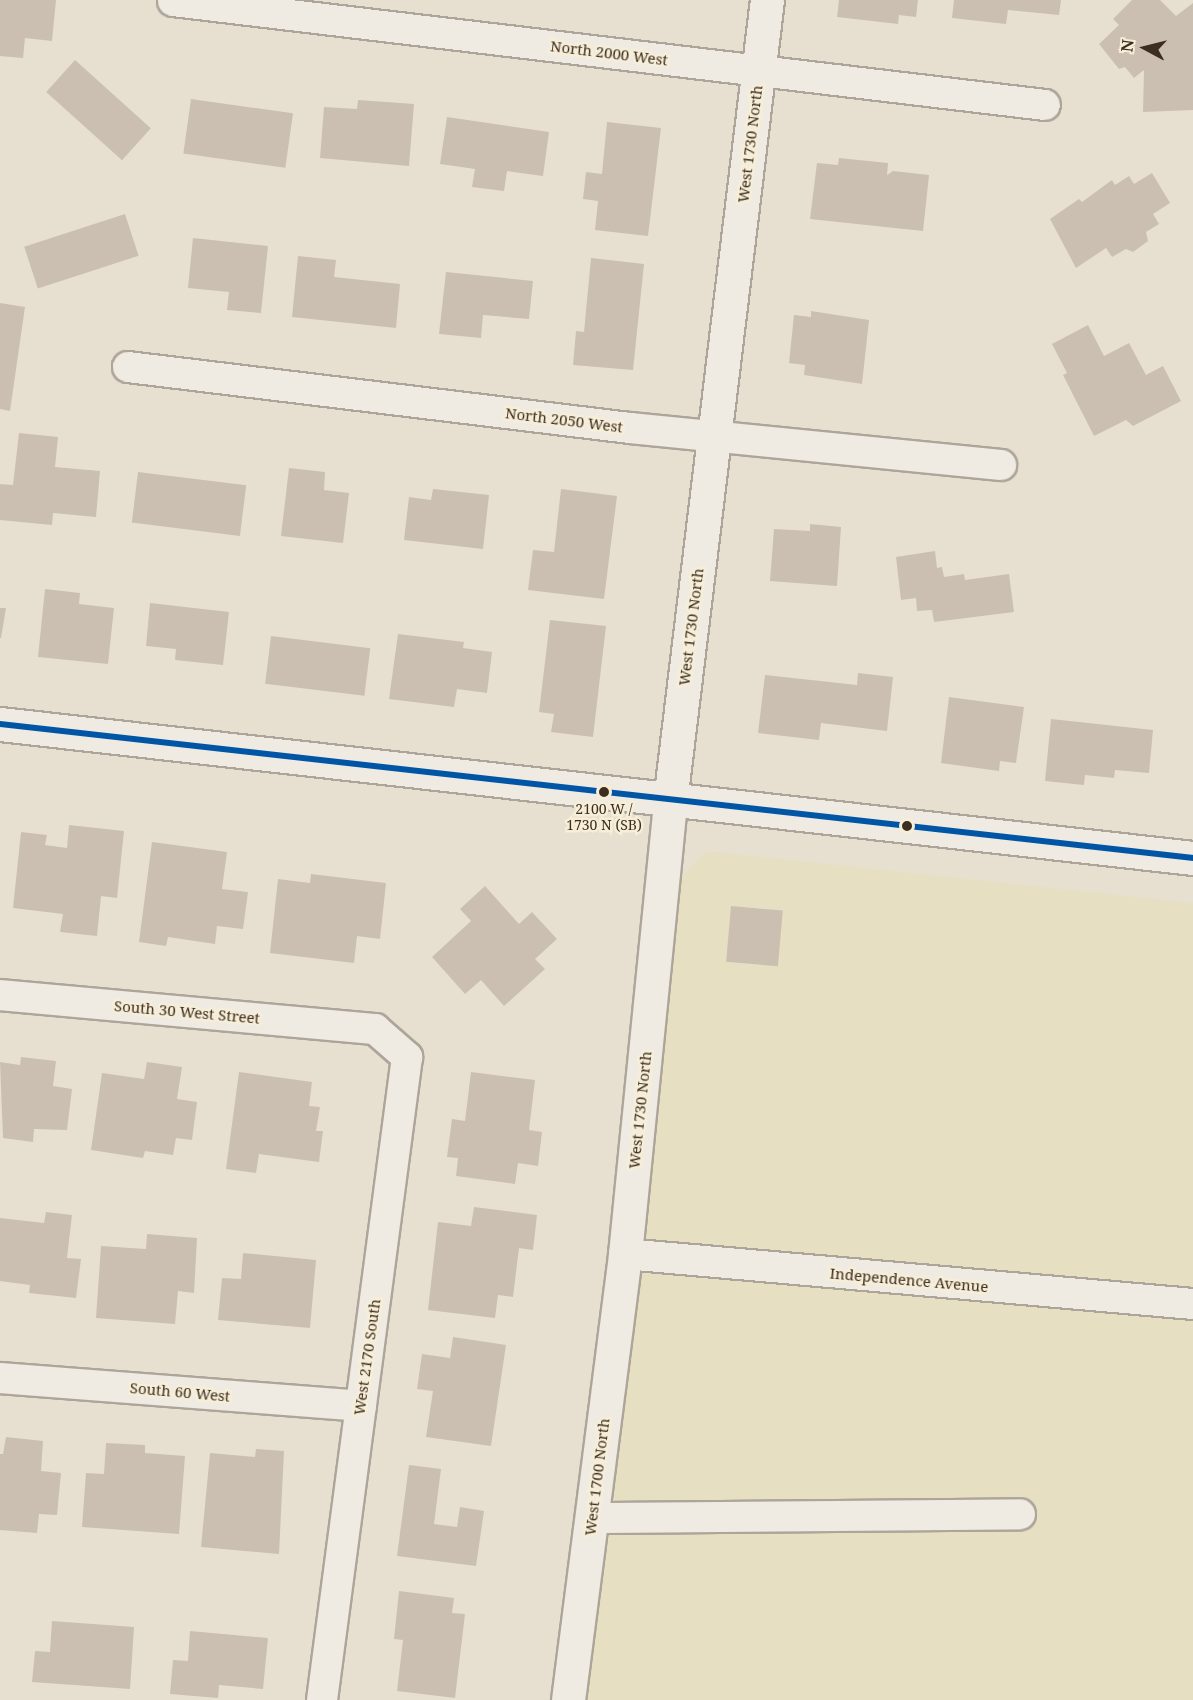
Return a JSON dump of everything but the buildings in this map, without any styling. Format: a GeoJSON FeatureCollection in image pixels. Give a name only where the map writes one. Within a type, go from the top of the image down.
{"type":"FeatureCollection","features":[{"type":"Feature","properties":{"kind":"street","name":"West 1730 North"},"geometry":{"type":"LineString","coordinates":[[625,1254],[670,801],[767,0]]}},
{"type":"Feature","properties":{"kind":"street","name":"North 2000 West"},"geometry":{"type":"LineString","coordinates":[[173,1],[1045,105]]}},
{"type":"Feature","properties":{"kind":"street","name":"North 2050 West"},"geometry":{"type":"LineString","coordinates":[[128,367],[714,436],[1001,465]]}},
{"type":"Feature","properties":{"kind":"street"},"geometry":{"type":"LineString","coordinates":[[0,724],[1193,858]]}},
{"type":"Feature","properties":{"kind":"street","name":"South 30 West Street"},"geometry":{"type":"LineString","coordinates":[[0,995],[375,1029]]}},
{"type":"Feature","properties":{"kind":"street","name":"West 2170 South"},"geometry":{"type":"LineString","coordinates":[[322,1700],[407,1057],[375,1029]]}},
{"type":"Feature","properties":{"kind":"street","name":"Independence Avenue"},"geometry":{"type":"LineString","coordinates":[[625,1254],[1193,1304]]}},
{"type":"Feature","properties":{"kind":"street","name":"West 1700 North"},"geometry":{"type":"LineString","coordinates":[[568,1700],[625,1254]]}},
{"type":"Feature","properties":{"kind":"street","name":"South 60 West"},"geometry":{"type":"LineString","coordinates":[[0,1377],[361,1406]]}},
{"type":"Feature","properties":{"kind":"street"},"geometry":{"type":"LineString","coordinates":[[592,1518],[1020,1514]]}},
{"type":"Feature","properties":{"kind":"shaded area"},"geometry":{"type":"Polygon","coordinates":[[[707,851],[1193,903],[1193,1700],[579,1700],[680,878],[707,851]]]}},
{"type":"Feature","properties":{"kind":"transit line"},"geometry":{"type":"LineString","coordinates":[[0,724],[1193,858]]}},
{"type":"Feature","properties":{"kind":"place","name":"2100 W / 1730 N (SB)"},"geometry":{"type":"Point","coordinates":[604,792]}}]}
